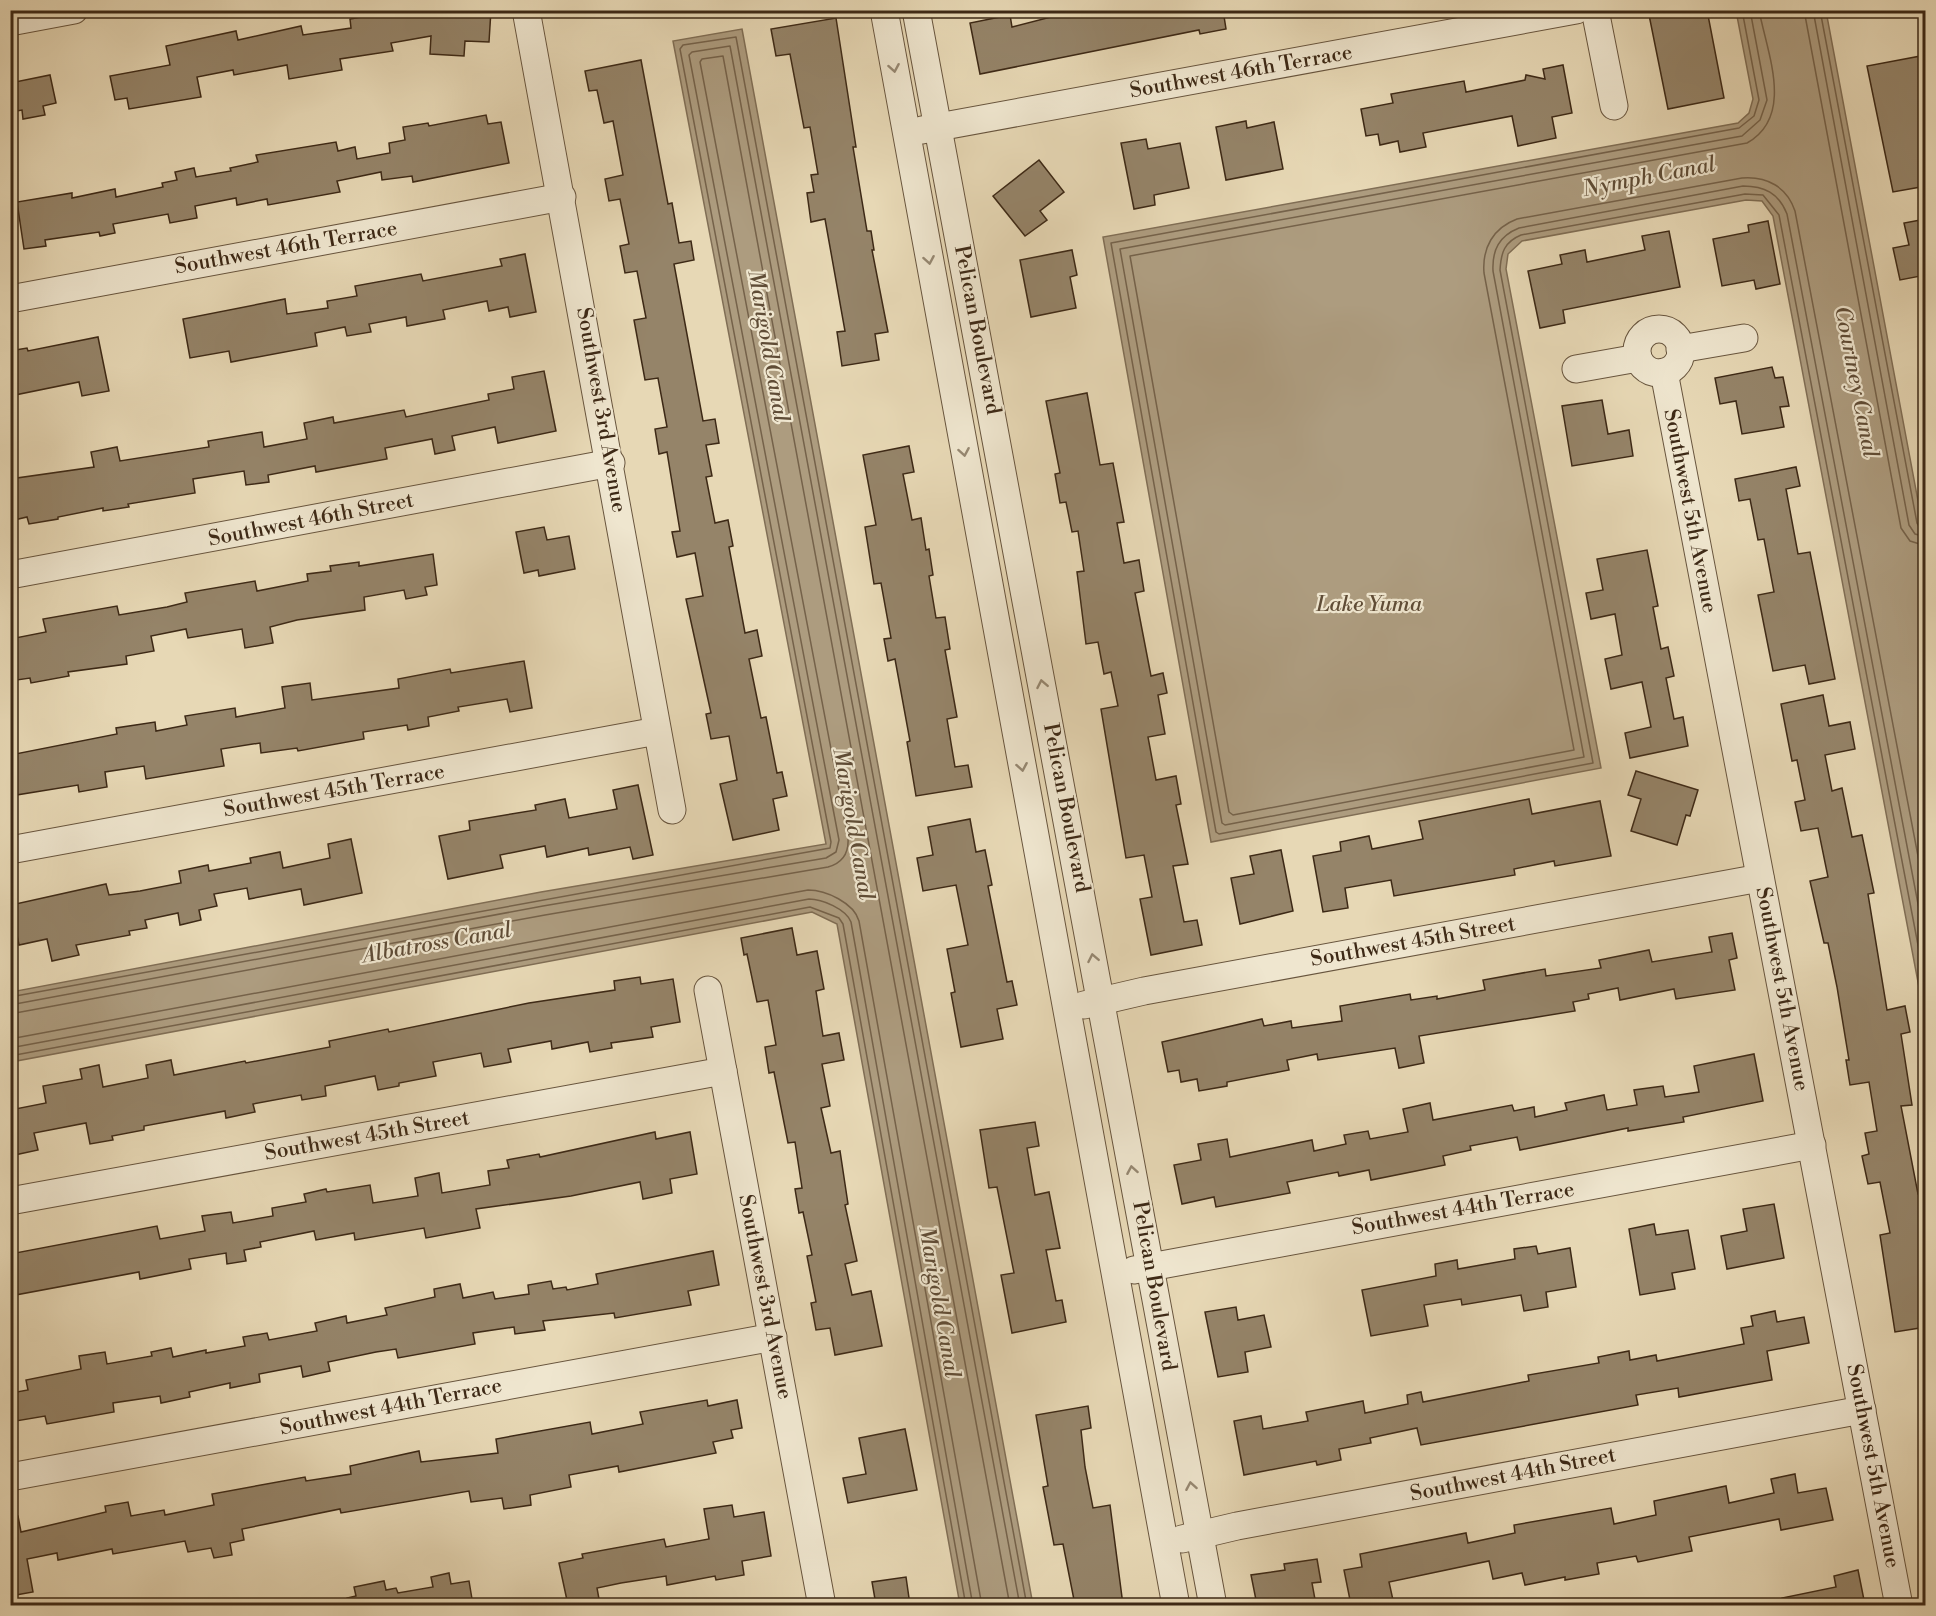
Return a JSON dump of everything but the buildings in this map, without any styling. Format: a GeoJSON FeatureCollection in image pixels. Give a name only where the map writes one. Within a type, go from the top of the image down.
{"type":"FeatureCollection","features":[{"type":"Feature","properties":{"kind":"street"},"geometry":{"type":"LineString","coordinates":[[10,22],[74,10]]}},
{"type":"Feature","properties":{"kind":"street","name":"Southwest 3rd Avenue"},"geometry":{"type":"LineString","coordinates":[[526,10],[562,197],[672,810]]}},
{"type":"Feature","properties":{"kind":"street","name":"Pelican Boulevard"},"geometry":{"type":"LineString","coordinates":[[884,10],[1176,1605]]}},
{"type":"Feature","properties":{"kind":"street","name":"Pelican Boulevard"},"geometry":{"type":"LineString","coordinates":[[916,10],[1213,1605]]}},
{"type":"Feature","properties":{"kind":"street","name":"Southwest 46th Terrace"},"geometry":{"type":"LineString","coordinates":[[905,131],[939,128],[1576,10]]}},
{"type":"Feature","properties":{"kind":"street"},"geometry":{"type":"LineString","coordinates":[[1596,10],[1614,106]]}},
{"type":"Feature","properties":{"kind":"street","name":"Southwest 46th Terrace"},"geometry":{"type":"LineString","coordinates":[[10,299],[562,197]]}},
{"type":"Feature","properties":{"kind":"street"},"geometry":{"type":"LineString","coordinates":[[1654,330],[1661,330],[1674,336],[1680,349],[1675,366],[1664,372],[1651,371],[1638,358],[1638,343],[1647,332],[1654,330]]}},
{"type":"Feature","properties":{"kind":"street"},"geometry":{"type":"LineString","coordinates":[[1680,349],[1744,338]]}},
{"type":"Feature","properties":{"kind":"street"},"geometry":{"type":"LineString","coordinates":[[1576,369],[1638,358]]}},
{"type":"Feature","properties":{"kind":"street","name":"Southwest 5th Avenue"},"geometry":{"type":"LineString","coordinates":[[1664,372],[1899,1605]]}},
{"type":"Feature","properties":{"kind":"street","name":"Southwest 46th Street"},"geometry":{"type":"LineString","coordinates":[[10,575],[610,463]]}},
{"type":"Feature","properties":{"kind":"street","name":"Southwest 45th Terrace"},"geometry":{"type":"LineString","coordinates":[[10,850],[657,731]]}},
{"type":"Feature","properties":{"kind":"street","name":"Southwest 45th Street"},"geometry":{"type":"LineString","coordinates":[[1066,1010],[1101,1000],[1760,878]]}},
{"type":"Feature","properties":{"kind":"street","name":"Southwest 3rd Avenue"},"geometry":{"type":"LineString","coordinates":[[708,990],[772,1337],[817,1605]]}},
{"type":"Feature","properties":{"kind":"street","name":"Southwest 45th Street"},"geometry":{"type":"LineString","coordinates":[[10,1201],[723,1071]]}},
{"type":"Feature","properties":{"kind":"street","name":"Southwest 44th Terrace"},"geometry":{"type":"LineString","coordinates":[[1115,1274],[1812,1145]]}},
{"type":"Feature","properties":{"kind":"street","name":"Southwest 44th Terrace"},"geometry":{"type":"LineString","coordinates":[[10,1477],[772,1337]]}},
{"type":"Feature","properties":{"kind":"street","name":"Southwest 44th Street"},"geometry":{"type":"LineString","coordinates":[[1164,1543],[1200,1534],[1862,1410]]}},
{"type":"Feature","properties":{"kind":"water","name":"Lake Yuma"},"geometry":{"type":"Polygon","coordinates":[[[1736,11],[1826,11],[1925,538],[1925,1019],[1773,216],[1762,201],[1746,200],[1522,241],[1508,254],[1506,269],[1601,768],[1211,842],[1103,237],[1738,123],[1749,113],[1753,99],[1736,11]]]}},
{"type":"Feature","properties":{"kind":"water"},"geometry":{"type":"Polygon","coordinates":[[[742,29],[1033,1605],[960,1605],[837,924],[812,912],[11,1062],[11,992],[541,892],[826,844],[673,41],[742,29]]]}},
{"type":"Feature","properties":{"kind":"water label","name":"Nymph Canal"},"geometry":{"type":"Point","coordinates":[1649,177]}},
{"type":"Feature","properties":{"kind":"water label","name":"Marigold Canal"},"geometry":{"type":"Point","coordinates":[768,346]}},
{"type":"Feature","properties":{"kind":"water label","name":"Courtney Canal"},"geometry":{"type":"Point","coordinates":[1856,382]}},
{"type":"Feature","properties":{"kind":"water label","name":"Marigold Canal"},"geometry":{"type":"Point","coordinates":[853,824]}},
{"type":"Feature","properties":{"kind":"water label","name":"Albatross Canal"},"geometry":{"type":"Point","coordinates":[437,943]}},
{"type":"Feature","properties":{"kind":"water label","name":"Marigold Canal"},"geometry":{"type":"Point","coordinates":[939,1302]}}]}
